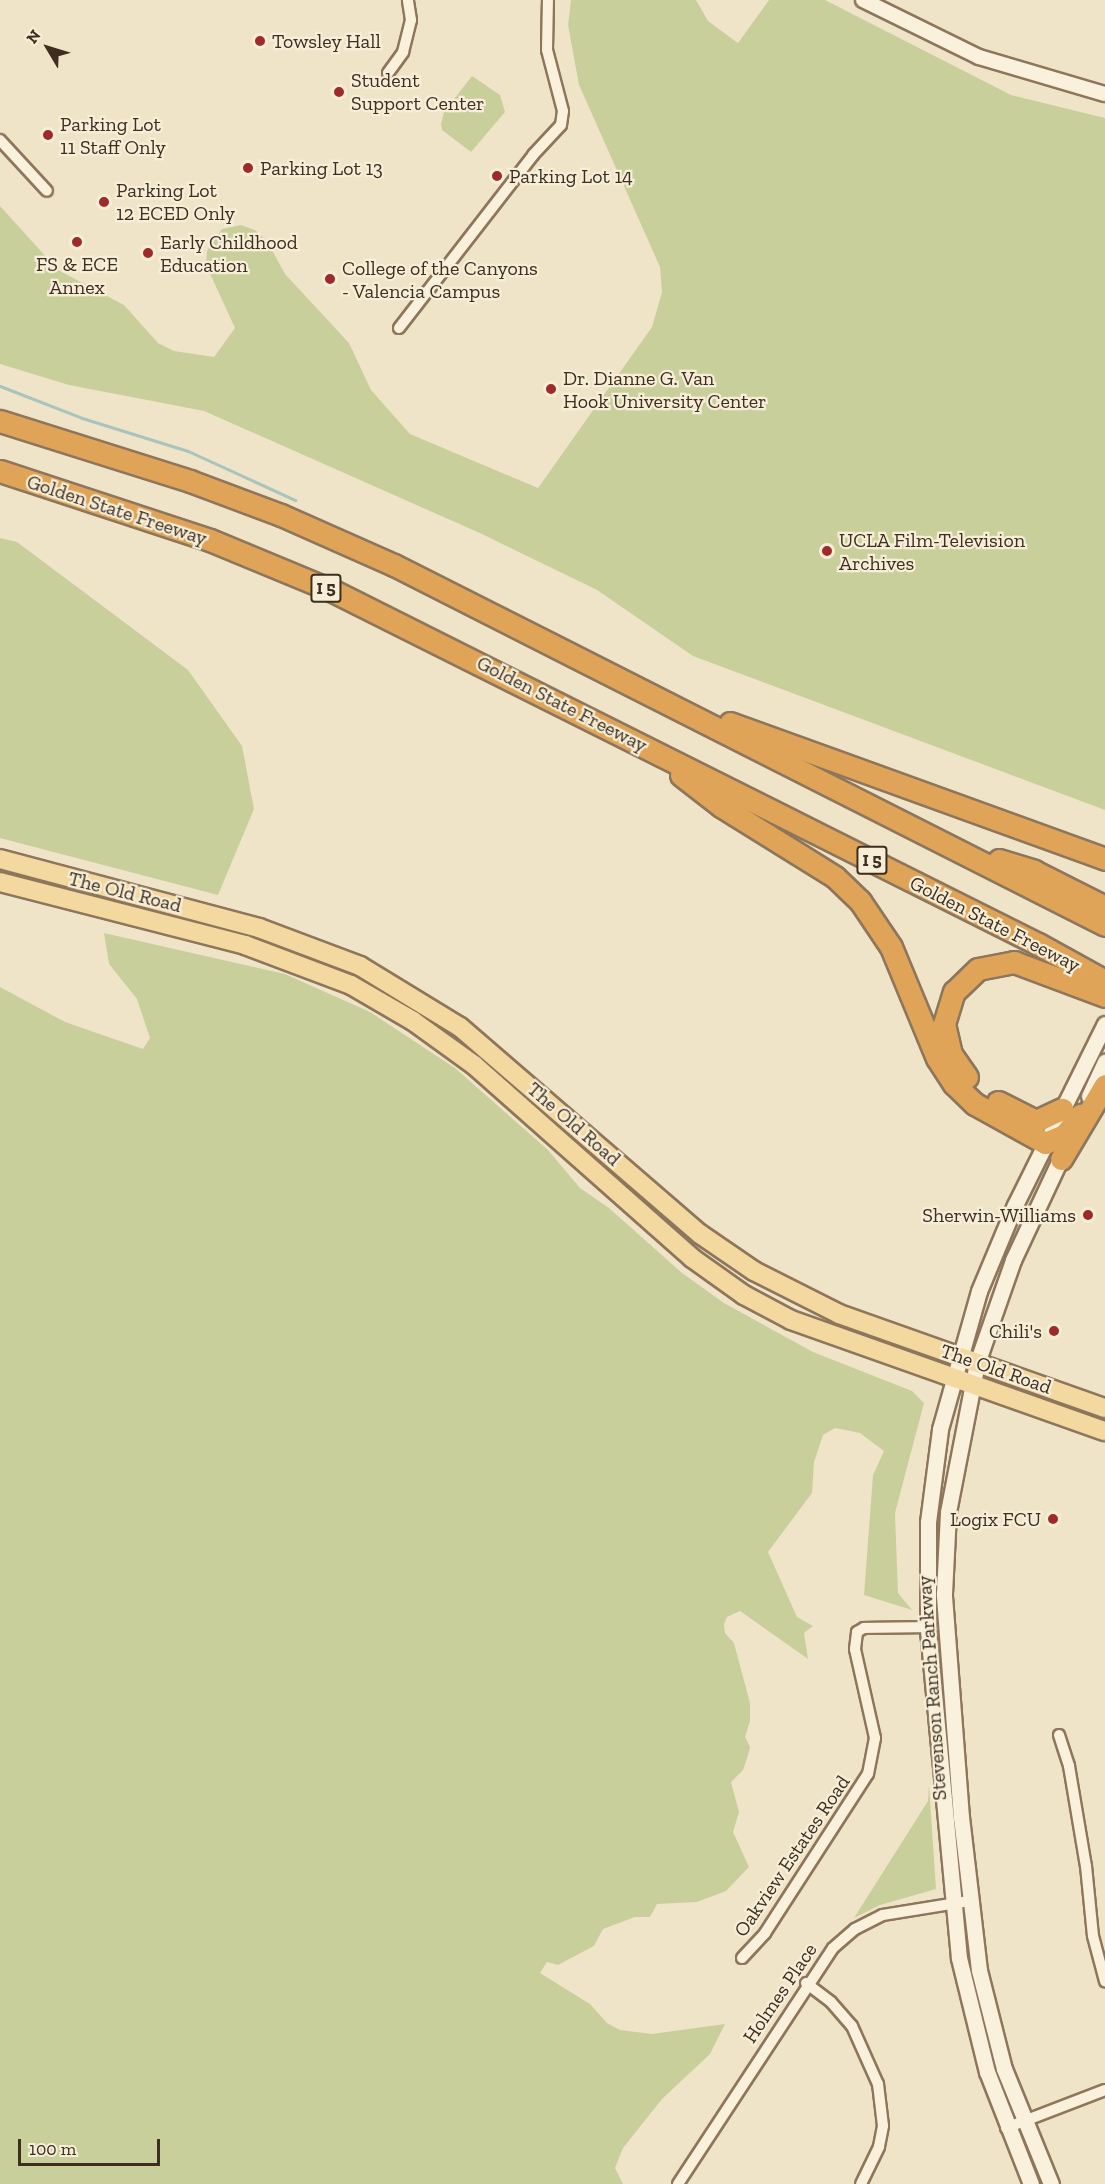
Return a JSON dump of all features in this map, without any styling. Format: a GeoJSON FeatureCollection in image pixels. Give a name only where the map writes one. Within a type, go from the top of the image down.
{"type":"FeatureCollection","features":[{"type":"Feature","properties":{"kind":"highway","name":"I 5"},"geometry":{"type":"LineString","coordinates":[[0,421],[190,482],[281,516],[394,565],[1105,925]]}},
{"type":"Feature","properties":{"kind":"highway","name":"Golden State Freeway"},"geometry":{"type":"LineString","coordinates":[[0,471],[269,564],[429,637],[1105,981]]}},
{"type":"Feature","properties":{"kind":"highway"},"geometry":{"type":"LineString","coordinates":[[658,699],[1105,859]]}},
{"type":"Feature","properties":{"kind":"highway"},"geometry":{"type":"LineString","coordinates":[[637,742],[721,806],[819,866],[854,894],[891,947],[937,1058],[954,1084],[986,1112],[1045,1143],[1064,1135],[1071,1112]]}},
{"type":"Feature","properties":{"kind":"highway"},"geometry":{"type":"LineString","coordinates":[[931,838],[1034,872],[1105,907]]}},
{"type":"Feature","properties":{"kind":"highway"},"geometry":{"type":"LineString","coordinates":[[1071,1112],[1036,1121],[977,1088],[958,1066],[946,1038],[949,1001],[968,975],[1002,962],[1026,965],[1105,996]]}},
{"type":"Feature","properties":{"kind":"highway"},"geometry":{"type":"LineString","coordinates":[[1061,1159],[1105,1085]]}},
{"type":"Feature","properties":{"kind":"main road","name":"The Old Road"},"geometry":{"type":"LineString","coordinates":[[0,860],[259,928],[360,966],[460,1028],[727,1254],[820,1305],[958,1357],[1105,1408]]}},
{"type":"Feature","properties":{"kind":"main road","name":"The Old Road"},"geometry":{"type":"LineString","coordinates":[[0,882],[245,945],[351,985],[413,1021],[474,1065],[718,1279],[791,1320],[1105,1431]]}},
{"type":"Feature","properties":{"kind":"main road"},"geometry":{"type":"LineString","coordinates":[[1071,1112],[1105,1024]]}},
{"type":"Feature","properties":{"kind":"main road","name":"Stevenson Ranch Parkway"},"geometry":{"type":"LineString","coordinates":[[1051,2184],[1024,2121],[986,2003],[969,1902],[944,1594],[948,1512],[971,1384],[977,1363],[1013,1260],[1061,1159],[1071,1112],[1105,1062]]}},
{"type":"Feature","properties":{"kind":"main road","name":"Stevenson Ranch Parkway"},"geometry":{"type":"LineString","coordinates":[[1031,2184],[1006,2128],[971,2013],[951,1903],[928,1627],[928,1522],[936,1453],[958,1357],[1000,1238],[1045,1143]]}},
{"type":"Feature","properties":{"kind":"street"},"geometry":{"type":"LineString","coordinates":[[388,73],[403,52],[411,20],[408,0]]}},
{"type":"Feature","properties":{"kind":"street"},"geometry":{"type":"LineString","coordinates":[[399,328],[533,155],[561,125],[563,111],[547,50],[548,0]]}},
{"type":"Feature","properties":{"kind":"street"},"geometry":{"type":"LineString","coordinates":[[863,0],[979,57],[1105,94]]}},
{"type":"Feature","properties":{"kind":"street"},"geometry":{"type":"LineString","coordinates":[[0,140],[47,191]]}},
{"type":"Feature","properties":{"kind":"street","name":"Oakview Estates Road"},"geometry":{"type":"LineString","coordinates":[[742,1958],[765,1933],[868,1774],[875,1738],[855,1649],[857,1632],[864,1628],[928,1627]]}},
{"type":"Feature","properties":{"kind":"street"},"geometry":{"type":"LineString","coordinates":[[1059,1735],[1073,1788],[1093,1936],[1105,1981]]}},
{"type":"Feature","properties":{"kind":"street","name":"Holmes Place"},"geometry":{"type":"LineString","coordinates":[[678,2184],[806,1983],[833,1948],[868,1922],[899,1910],[969,1902]]}},
{"type":"Feature","properties":{"kind":"street"},"geometry":{"type":"LineString","coordinates":[[806,1983],[831,2002],[852,2026],[878,2084],[883,2126],[879,2147],[861,2184]]}},
{"type":"Feature","properties":{"kind":"street"},"geometry":{"type":"LineString","coordinates":[[1006,2128],[1105,2091]]}},
{"type":"Feature","properties":{"kind":"green space"},"geometry":{"type":"Polygon","coordinates":[[[571,0],[696,0],[708,21],[738,43],[769,0],[825,0],[1011,95],[1105,118],[1105,810],[693,656],[597,590],[482,534],[204,411],[69,385],[0,364],[0,206],[58,270],[124,305],[158,343],[174,351],[214,357],[235,328],[206,265],[207,251],[222,229],[241,225],[255,230],[267,241],[285,274],[349,343],[371,390],[410,434],[538,488],[652,327],[662,292],[660,267],[579,85],[568,25],[571,0]]]}},
{"type":"Feature","properties":{"kind":"green space"},"geometry":{"type":"Polygon","coordinates":[[[472,76],[500,95],[505,112],[471,152],[442,130],[441,124],[444,112],[472,76]]]}},
{"type":"Feature","properties":{"kind":"green space"},"geometry":{"type":"Polygon","coordinates":[[[0,538],[17,542],[188,670],[242,746],[254,809],[218,895],[0,838],[0,538]]]}},
{"type":"Feature","properties":{"kind":"green space"},"geometry":{"type":"Polygon","coordinates":[[[104,933],[285,974],[370,1012],[455,1068],[548,1150],[580,1188],[609,1208],[682,1273],[724,1303],[813,1352],[912,1391],[924,1403],[895,1513],[898,1593],[912,1610],[864,1595],[873,1475],[884,1451],[860,1433],[835,1428],[823,1435],[814,1462],[812,1493],[768,1552],[797,1617],[813,1626],[804,1633],[808,1659],[740,1611],[727,1617],[724,1624],[725,1633],[734,1643],[750,1703],[750,1721],[745,1737],[750,1747],[743,1770],[731,1782],[739,1812],[733,1832],[749,1867],[726,1891],[697,1902],[657,1904],[650,1917],[635,1917],[603,1929],[594,1946],[558,1965],[547,1962],[540,1973],[590,2004],[607,2023],[620,2030],[652,2034],[725,2024],[710,2054],[662,2099],[623,2148],[615,2168],[623,2184],[0,2184],[0,987],[65,1022],[143,1049],[150,1038],[137,999],[109,964],[104,933]]]}},
{"type":"Feature","properties":{"kind":"green space"},"geometry":{"type":"Polygon","coordinates":[[[929,1785],[936,1889],[880,1905],[854,1918],[928,1801],[929,1785]]]}},
{"type":"Feature","properties":{"kind":"waterway"},"geometry":{"type":"LineString","coordinates":[[0,386],[82,418],[188,451],[295,500]]}},
{"type":"Feature","properties":{"kind":"place","name":"Towsley Hall"},"geometry":{"type":"Point","coordinates":[260,41]}},
{"type":"Feature","properties":{"kind":"place","name":"Student Support Center"},"geometry":{"type":"Point","coordinates":[339,92]}},
{"type":"Feature","properties":{"kind":"place","name":"Parking Lot 11 Staff Only"},"geometry":{"type":"Point","coordinates":[48,135]}},
{"type":"Feature","properties":{"kind":"place","name":"Parking Lot 13"},"geometry":{"type":"Point","coordinates":[248,168]}},
{"type":"Feature","properties":{"kind":"place","name":"Parking Lot 14"},"geometry":{"type":"Point","coordinates":[497,176]}},
{"type":"Feature","properties":{"kind":"place","name":"Parking Lot 12 ECED Only"},"geometry":{"type":"Point","coordinates":[104,202]}},
{"type":"Feature","properties":{"kind":"place","name":"FS & ECE Annex"},"geometry":{"type":"Point","coordinates":[77,242]}},
{"type":"Feature","properties":{"kind":"place","name":"Early Childhood Education"},"geometry":{"type":"Point","coordinates":[148,253]}},
{"type":"Feature","properties":{"kind":"place","name":"College of the Canyons - Valencia Campus"},"geometry":{"type":"Point","coordinates":[330,279]}},
{"type":"Feature","properties":{"kind":"place","name":"Dr. Dianne G. Van Hook University Center"},"geometry":{"type":"Point","coordinates":[551,389]}},
{"type":"Feature","properties":{"kind":"place","name":"UCLA Film-Television Archives"},"geometry":{"type":"Point","coordinates":[827,551]}},
{"type":"Feature","properties":{"kind":"place","name":"Sherwin-Williams"},"geometry":{"type":"Point","coordinates":[1088,1215]}},
{"type":"Feature","properties":{"kind":"place","name":"Chili's"},"geometry":{"type":"Point","coordinates":[1054,1331]}},
{"type":"Feature","properties":{"kind":"place","name":"Logix FCU"},"geometry":{"type":"Point","coordinates":[1053,1519]}}]}
